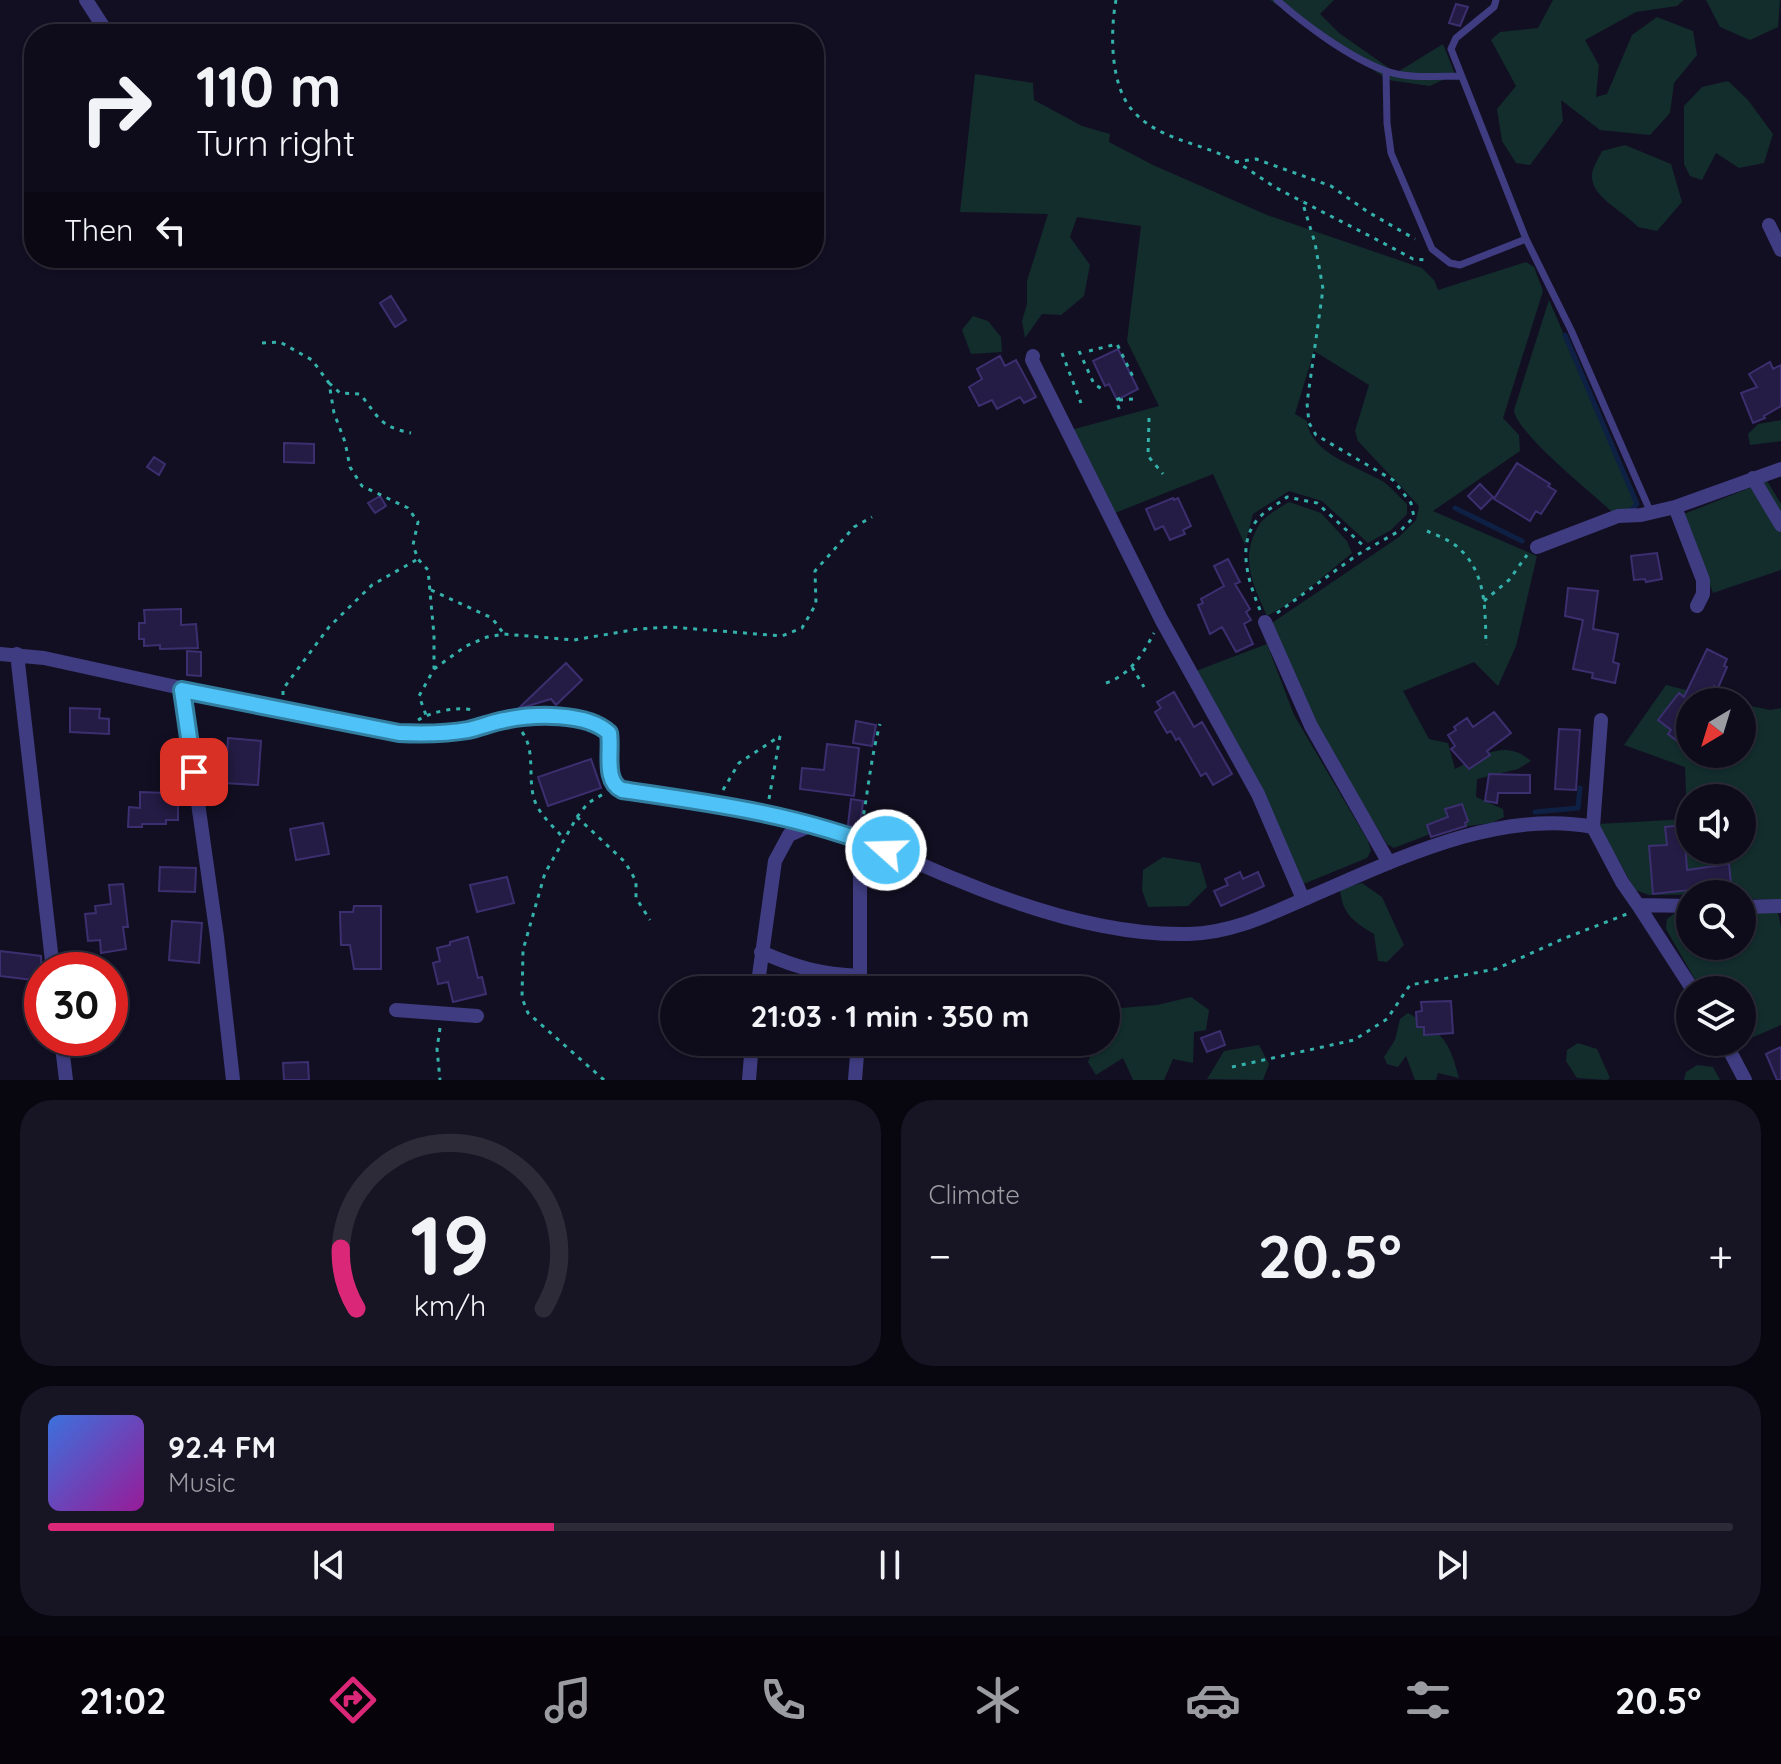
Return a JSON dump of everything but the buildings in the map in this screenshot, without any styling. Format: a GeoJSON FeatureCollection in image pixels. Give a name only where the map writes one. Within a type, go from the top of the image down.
{"type":"FeatureCollection","features":[{"type":"Feature","properties":{"kind":"street"},"geometry":{"type":"LineString","coordinates":[[86,0],[102,24]]}},
{"type":"Feature","properties":{"kind":"street"},"geometry":{"type":"LineString","coordinates":[[1769,225],[1781,250]]}},
{"type":"Feature","properties":{"kind":"street"},"geometry":{"type":"LineString","coordinates":[[1033,356],[1046,392],[1161,619],[1258,794],[1303,899]]}},
{"type":"Feature","properties":{"kind":"street"},"geometry":{"type":"LineString","coordinates":[[1537,547],[1618,516],[1675,507],[1781,469]]}},
{"type":"Feature","properties":{"kind":"street"},"geometry":{"type":"LineString","coordinates":[[1753,478],[1781,525]]}},
{"type":"Feature","properties":{"kind":"street"},"geometry":{"type":"LineString","coordinates":[[1675,507],[1703,580],[1703,594],[1697,606]]}},
{"type":"Feature","properties":{"kind":"street"},"geometry":{"type":"LineString","coordinates":[[1265,622],[1311,726],[1389,863]]}},
{"type":"Feature","properties":{"kind":"street"},"geometry":{"type":"LineString","coordinates":[[0,654],[44,658],[182,690],[399,733],[469,730],[506,720],[539,716],[585,720],[601,725],[609,733],[611,780],[615,787],[622,790],[765,812],[860,839],[1012,900],[1099,925],[1145,932],[1190,934],[1224,930],[1253,922],[1389,863],[1468,836],[1519,825],[1567,822],[1593,827]]}},
{"type":"Feature","properties":{"kind":"street"},"geometry":{"type":"LineString","coordinates":[[17,654],[51,952]]}},
{"type":"Feature","properties":{"kind":"street"},"geometry":{"type":"LineString","coordinates":[[182,690],[217,937],[233,1080]]}},
{"type":"Feature","properties":{"kind":"street"},"geometry":{"type":"LineString","coordinates":[[1601,720],[1593,827],[1622,882],[1684,976]]}},
{"type":"Feature","properties":{"kind":"street"},"geometry":{"type":"LineString","coordinates":[[758,976],[775,861],[789,835],[809,826]]}},
{"type":"Feature","properties":{"kind":"street"},"geometry":{"type":"LineString","coordinates":[[860,839],[860,976]]}},
{"type":"Feature","properties":{"kind":"street"},"geometry":{"type":"LineString","coordinates":[[1638,905],[1676,906]]}},
{"type":"Feature","properties":{"kind":"street"},"geometry":{"type":"LineString","coordinates":[[1756,907],[1781,906]]}},
{"type":"Feature","properties":{"kind":"street"},"geometry":{"type":"LineString","coordinates":[[761,952],[794,967],[830,976]]}},
{"type":"Feature","properties":{"kind":"street"},"geometry":{"type":"LineString","coordinates":[[396,1010],[477,1016]]}},
{"type":"Feature","properties":{"kind":"street"},"geometry":{"type":"LineString","coordinates":[[63,1056],[66,1080]]}},
{"type":"Feature","properties":{"kind":"street"},"geometry":{"type":"LineString","coordinates":[[749,1080],[751,1056]]}},
{"type":"Feature","properties":{"kind":"street"},"geometry":{"type":"LineString","coordinates":[[855,1080],[857,1056]]}},
{"type":"Feature","properties":{"kind":"street"},"geometry":{"type":"LineString","coordinates":[[1732,1056],[1745,1080]]}},
{"type":"Feature","properties":{"kind":"lane"},"geometry":{"type":"LineString","coordinates":[[1277,0],[1345,49],[1386,71],[1409,75],[1460,76]]}},
{"type":"Feature","properties":{"kind":"lane"},"geometry":{"type":"LineString","coordinates":[[1496,0],[1494,7],[1452,43],[1451,49],[1526,239],[1571,330],[1651,513]]}},
{"type":"Feature","properties":{"kind":"lane"},"geometry":{"type":"LineString","coordinates":[[1386,71],[1391,153],[1432,249],[1450,263],[1466,264],[1526,239]]}},
{"type":"Feature","properties":{"kind":"path"},"geometry":{"type":"LineString","coordinates":[[1116,0],[1113,17],[1115,76],[1132,111],[1160,132],[1227,156],[1280,190],[1413,259],[1450,263]]}},
{"type":"Feature","properties":{"kind":"path"},"geometry":{"type":"LineString","coordinates":[[1235,162],[1256,159],[1331,186],[1368,212],[1432,249]]}},
{"type":"Feature","properties":{"kind":"path"},"geometry":{"type":"LineString","coordinates":[[1302,201],[1315,243],[1323,289],[1307,403],[1309,423],[1316,435],[1393,480],[1411,503],[1414,517],[1401,530],[1367,549],[1265,622],[1250,585],[1245,545],[1257,519],[1287,497],[1317,503],[1367,549]]}},
{"type":"Feature","properties":{"kind":"path"},"geometry":{"type":"LineString","coordinates":[[262,343],[280,342],[312,360],[340,393],[360,394],[378,420],[411,433]]}},
{"type":"Feature","properties":{"kind":"path"},"geometry":{"type":"LineString","coordinates":[[1089,351],[1117,344],[1135,381]]}},
{"type":"Feature","properties":{"kind":"path"},"geometry":{"type":"LineString","coordinates":[[1079,351],[1094,384],[1102,389]]}},
{"type":"Feature","properties":{"kind":"path"},"geometry":{"type":"LineString","coordinates":[[1062,353],[1081,403]]}},
{"type":"Feature","properties":{"kind":"path"},"geometry":{"type":"LineString","coordinates":[[329,383],[334,413],[350,467],[362,486],[408,508],[418,522],[413,545],[418,559],[428,570],[434,669]]}},
{"type":"Feature","properties":{"kind":"path"},"geometry":{"type":"LineString","coordinates":[[1121,414],[1118,399],[1134,399]]}},
{"type":"Feature","properties":{"kind":"path"},"geometry":{"type":"LineString","coordinates":[[1149,418],[1148,456],[1163,474]]}},
{"type":"Feature","properties":{"kind":"path"},"geometry":{"type":"LineString","coordinates":[[426,715],[419,696],[434,669],[466,646],[487,637],[504,634],[574,640],[670,627],[782,636],[802,628],[816,604],[815,571],[854,527],[872,517]]}},
{"type":"Feature","properties":{"kind":"path"},"geometry":{"type":"LineString","coordinates":[[1427,531],[1455,545],[1478,571],[1484,601],[1486,645]]}},
{"type":"Feature","properties":{"kind":"path"},"geometry":{"type":"LineString","coordinates":[[1484,601],[1509,580],[1523,558],[1537,547]]}},
{"type":"Feature","properties":{"kind":"path"},"geometry":{"type":"LineString","coordinates":[[282,711],[283,689],[329,627],[372,585],[418,559]]}},
{"type":"Feature","properties":{"kind":"path"},"geometry":{"type":"LineString","coordinates":[[431,590],[492,618],[504,634]]}},
{"type":"Feature","properties":{"kind":"path"},"geometry":{"type":"LineString","coordinates":[[1106,683],[1119,679],[1132,667],[1161,619]]}},
{"type":"Feature","properties":{"kind":"path"},"geometry":{"type":"LineString","coordinates":[[1132,667],[1144,687]]}},
{"type":"Feature","properties":{"kind":"path"},"geometry":{"type":"LineString","coordinates":[[506,720],[519,728],[529,741],[537,807],[564,839]]}},
{"type":"Feature","properties":{"kind":"path"},"geometry":{"type":"LineString","coordinates":[[860,839],[880,724]]}},
{"type":"Feature","properties":{"kind":"path"},"geometry":{"type":"LineString","coordinates":[[715,803],[739,763],[780,736],[765,812]]}},
{"type":"Feature","properties":{"kind":"path"},"geometry":{"type":"LineString","coordinates":[[604,1080],[528,1013],[522,998],[523,950],[545,873],[564,839],[588,803],[615,787]]}},
{"type":"Feature","properties":{"kind":"path"},"geometry":{"type":"LineString","coordinates":[[577,817],[625,862],[636,881],[636,898],[650,920]]}},
{"type":"Feature","properties":{"kind":"path"},"geometry":{"type":"LineString","coordinates":[[1232,1067],[1354,1040],[1387,1019],[1410,985],[1496,969],[1565,938],[1634,913],[1638,905]]}},
{"type":"Feature","properties":{"kind":"path"},"geometry":{"type":"LineString","coordinates":[[440,1080],[437,1049],[441,1013]]}},
{"type":"Feature","properties":{"kind":"green space"},"geometry":{"type":"Polygon","coordinates":[[[1270,0],[1334,0],[1320,14],[1339,33],[1396,73],[1443,44],[1455,74],[1430,86],[1388,80],[1270,0]]]}},
{"type":"Feature","properties":{"kind":"green space"},"geometry":{"type":"Polygon","coordinates":[[[1553,0],[1684,0],[1677,6],[1636,12],[1585,40],[1599,65],[1596,97],[1607,94],[1632,35],[1657,17],[1693,31],[1697,55],[1674,83],[1670,113],[1650,135],[1600,130],[1561,100],[1563,121],[1530,165],[1516,163],[1502,141],[1497,109],[1516,86],[1491,40],[1500,32],[1538,28],[1553,0]]]}},
{"type":"Feature","properties":{"kind":"green space"},"geometry":{"type":"Polygon","coordinates":[[[1706,0],[1780,0],[1778,27],[1750,40],[1720,27],[1706,0]]]}},
{"type":"Feature","properties":{"kind":"green space"},"geometry":{"type":"Polygon","coordinates":[[[975,74],[1033,83],[1034,100],[1082,126],[1110,134],[1109,142],[1153,165],[1267,215],[1422,268],[1434,280],[1438,290],[1526,262],[1534,267],[1543,291],[1503,418],[1519,435],[1520,451],[1433,511],[1537,556],[1516,646],[1498,686],[1474,662],[1403,691],[1429,739],[1448,743],[1455,769],[1503,750],[1521,754],[1531,761],[1518,769],[1477,779],[1476,797],[1503,809],[1504,817],[1492,823],[1443,829],[1394,848],[1387,844],[1309,717],[1269,625],[1399,537],[1416,520],[1419,506],[1358,441],[1355,431],[1369,385],[1314,351],[1295,414],[1307,421],[1310,432],[1326,451],[1384,482],[1407,504],[1407,514],[1391,530],[1368,543],[1322,501],[1289,491],[1253,514],[1245,545],[1213,474],[1115,513],[1071,430],[1159,406],[1127,341],[1141,226],[1077,217],[1070,237],[1090,265],[1084,296],[1061,315],[1042,314],[1025,338],[1022,321],[1027,304],[1027,281],[1048,214],[960,212],[975,74]]]}},
{"type":"Feature","properties":{"kind":"green space"},"geometry":{"type":"Polygon","coordinates":[[[1728,81],[1748,100],[1773,134],[1764,163],[1739,168],[1716,153],[1702,180],[1690,176],[1684,164],[1684,106],[1702,87],[1728,81]]]}},
{"type":"Feature","properties":{"kind":"green space"},"geometry":{"type":"Polygon","coordinates":[[[1625,145],[1671,164],[1682,202],[1657,231],[1638,227],[1602,197],[1593,183],[1593,169],[1602,151],[1625,145]]]}},
{"type":"Feature","properties":{"kind":"green space"},"geometry":{"type":"Polygon","coordinates":[[[1549,300],[1637,504],[1636,508],[1612,512],[1541,447],[1518,420],[1514,410],[1549,300]]]}},
{"type":"Feature","properties":{"kind":"green space"},"geometry":{"type":"Polygon","coordinates":[[[973,316],[988,321],[1001,337],[1002,352],[971,354],[962,330],[973,316]]]}},
{"type":"Feature","properties":{"kind":"green space"},"geometry":{"type":"Polygon","coordinates":[[[1781,420],[1781,441],[1750,445],[1748,434],[1758,424],[1781,420]]]}},
{"type":"Feature","properties":{"kind":"green space"},"geometry":{"type":"Polygon","coordinates":[[[1767,481],[1781,504],[1781,570],[1713,593],[1684,514],[1767,481]]]}},
{"type":"Feature","properties":{"kind":"green space"},"geometry":{"type":"Polygon","coordinates":[[[1289,502],[1321,513],[1347,541],[1352,553],[1295,600],[1267,616],[1250,571],[1250,549],[1261,522],[1289,502]]]}},
{"type":"Feature","properties":{"kind":"green space"},"geometry":{"type":"Polygon","coordinates":[[[1267,644],[1294,715],[1371,851],[1367,858],[1301,885],[1193,672],[1267,644]]]}},
{"type":"Feature","properties":{"kind":"green space"},"geometry":{"type":"Polygon","coordinates":[[[1666,685],[1678,688],[1676,764],[1624,745],[1666,685]]]}},
{"type":"Feature","properties":{"kind":"green space"},"geometry":{"type":"Polygon","coordinates":[[[1756,707],[1770,710],[1781,708],[1781,901],[1756,899],[1756,880],[1676,880],[1676,895],[1649,895],[1635,890],[1598,824],[1676,820],[1676,864],[1756,864],[1756,784],[1686,784],[1685,768],[1756,768],[1756,707]]]}},
{"type":"Feature","properties":{"kind":"green space"},"geometry":{"type":"Polygon","coordinates":[[[1163,857],[1200,863],[1207,887],[1188,906],[1148,907],[1142,890],[1143,870],[1163,857]]]}},
{"type":"Feature","properties":{"kind":"green space"},"geometry":{"type":"Polygon","coordinates":[[[1362,883],[1382,897],[1404,945],[1387,962],[1378,961],[1374,934],[1355,921],[1343,905],[1340,889],[1362,883]]]}},
{"type":"Feature","properties":{"kind":"green space"},"geometry":{"type":"Polygon","coordinates":[[[1676,912],[1676,946],[1666,929],[1667,919],[1676,912]]]}},
{"type":"Feature","properties":{"kind":"green space"},"geometry":{"type":"Polygon","coordinates":[[[1756,912],[1778,913],[1781,926],[1781,1025],[1756,1036],[1756,976],[1693,976],[1684,960],[1756,960],[1756,912]]]}},
{"type":"Feature","properties":{"kind":"green space"},"geometry":{"type":"Polygon","coordinates":[[[1191,997],[1209,1010],[1206,1030],[1194,1032],[1193,1063],[1173,1059],[1164,1080],[1133,1080],[1123,1058],[1096,1075],[1088,1062],[1090,1056],[1120,1056],[1120,1008],[1157,1005],[1191,997]]]}},
{"type":"Feature","properties":{"kind":"green space"},"geometry":{"type":"Polygon","coordinates":[[[1408,1013],[1442,1038],[1452,1054],[1459,1078],[1438,1073],[1436,1080],[1415,1080],[1406,1056],[1398,1067],[1387,1064],[1384,1057],[1395,1040],[1400,1019],[1408,1013]]]}},
{"type":"Feature","properties":{"kind":"green space"},"geometry":{"type":"Polygon","coordinates":[[[1578,1043],[1597,1049],[1610,1078],[1577,1078],[1566,1061],[1567,1050],[1578,1043]]]}},
{"type":"Feature","properties":{"kind":"green space"},"geometry":{"type":"Polygon","coordinates":[[[1259,1045],[1269,1064],[1263,1080],[1207,1079],[1224,1051],[1259,1045]]]}},
{"type":"Feature","properties":{"kind":"green space"},"geometry":{"type":"Polygon","coordinates":[[[1697,1065],[1713,1067],[1720,1080],[1684,1080],[1686,1072],[1697,1065]]]}},
{"type":"Feature","properties":{"kind":"waterway"},"geometry":{"type":"LineString","coordinates":[[1565,335],[1637,504],[1632,509]]}},
{"type":"Feature","properties":{"kind":"waterway"},"geometry":{"type":"LineString","coordinates":[[1455,508],[1522,541]]}},
{"type":"Feature","properties":{"kind":"waterway"},"geometry":{"type":"LineString","coordinates":[[1535,812],[1578,808],[1580,788]]}},
{"type":"Feature","properties":{"kind":"route"},"geometry":{"type":"LineString","coordinates":[[194,772],[182,690],[356,727],[399,733],[469,730],[506,720],[539,716],[571,718],[601,725],[609,733],[611,780],[615,787],[622,790],[765,812],[860,839],[886,850]]}}]}
